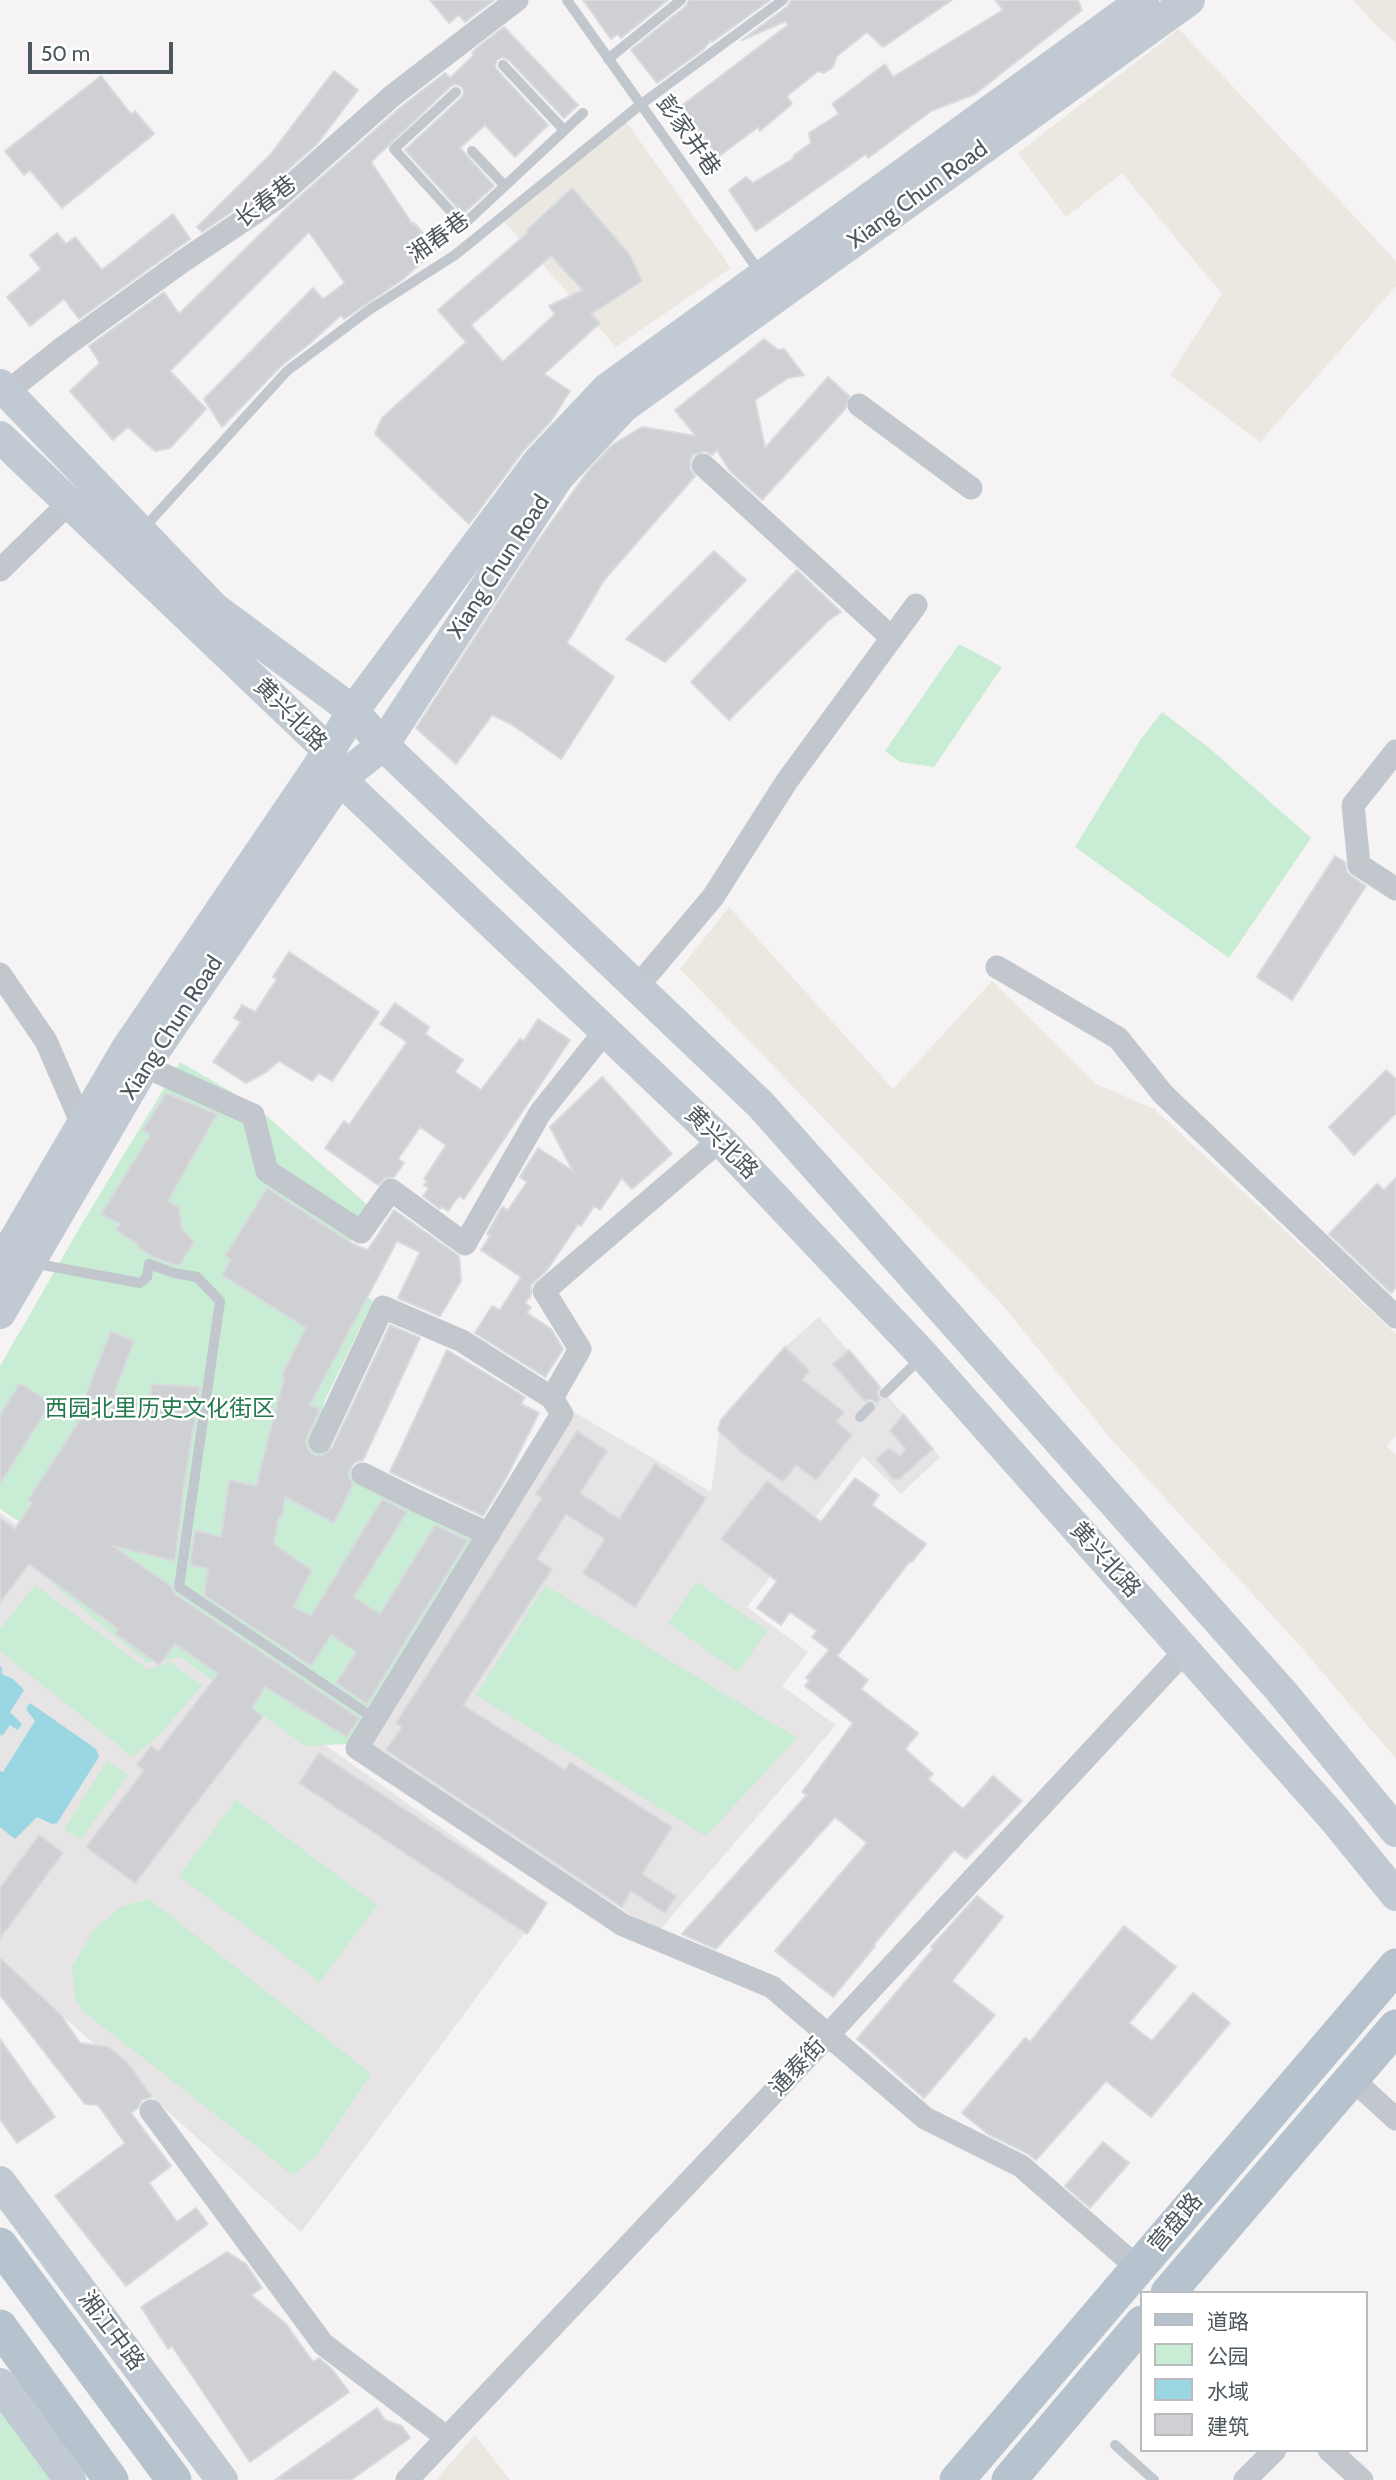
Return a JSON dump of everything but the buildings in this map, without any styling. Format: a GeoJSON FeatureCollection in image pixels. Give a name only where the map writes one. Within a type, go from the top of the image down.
{"type":"FeatureCollection","features":[{"type":"Feature","properties":{"kind":"main road","name":"Xiang Chun Road"},"geometry":{"type":"LineString","coordinates":[[0,1314],[15,1264],[82,1124],[125,1050],[335,765],[383,745],[558,477],[623,407],[770,287],[1143,0]]}},
{"type":"Feature","properties":{"kind":"main road","name":"Xiang Chun Road"},"geometry":{"type":"LineString","coordinates":[[15,1264],[335,765],[353,711],[539,461],[607,388],[770,287],[1189,0]]}},
{"type":"Feature","properties":{"kind":"main road","name":"黄兴北路"},"geometry":{"type":"LineString","coordinates":[[4,389],[214,608],[353,711],[383,745],[761,1105],[1281,1691],[1396,1831]]}},
{"type":"Feature","properties":{"kind":"main road","name":"黄兴北路"},"geometry":{"type":"LineString","coordinates":[[0,437],[720,1140],[923,1355],[1335,1820],[1396,1895]]}},
{"type":"Feature","properties":{"kind":"main road","name":"营盘路"},"geometry":{"type":"LineString","coordinates":[[957,2480],[1396,1966]]}},
{"type":"Feature","properties":{"kind":"main road","name":"营盘路"},"geometry":{"type":"LineString","coordinates":[[1170,2291],[1396,2027]]}},
{"type":"Feature","properties":{"kind":"main road"},"geometry":{"type":"LineString","coordinates":[[1352,2079],[1396,2056]]}},
{"type":"Feature","properties":{"kind":"main road","name":"湘江中路"},"geometry":{"type":"LineString","coordinates":[[0,2182],[222,2480]]}},
{"type":"Feature","properties":{"kind":"main road"},"geometry":{"type":"LineString","coordinates":[[0,2201],[191,2480]]}},
{"type":"Feature","properties":{"kind":"main road","name":"湘江中路"},"geometry":{"type":"LineString","coordinates":[[0,2245],[174,2480]]}},
{"type":"Feature","properties":{"kind":"main road"},"geometry":{"type":"LineString","coordinates":[[1009,2480],[1140,2325]]}},
{"type":"Feature","properties":{"kind":"main road"},"geometry":{"type":"LineString","coordinates":[[0,2326],[111,2480]]}},
{"type":"Feature","properties":{"kind":"main road"},"geometry":{"type":"LineString","coordinates":[[0,2384],[70,2480]]}},
{"type":"Feature","properties":{"kind":"street","name":"长春巷"},"geometry":{"type":"LineString","coordinates":[[4,389],[277,198],[392,96],[517,0]]}},
{"type":"Feature","properties":{"kind":"street"},"geometry":{"type":"LineString","coordinates":[[859,405],[971,488]]}},
{"type":"Feature","properties":{"kind":"street"},"geometry":{"type":"LineString","coordinates":[[703,465],[892,638]]}},
{"type":"Feature","properties":{"kind":"street"},"geometry":{"type":"LineString","coordinates":[[0,570],[69,503]]}},
{"type":"Feature","properties":{"kind":"street"},"geometry":{"type":"LineString","coordinates":[[637,987],[713,897],[787,781],[916,605]]}},
{"type":"Feature","properties":{"kind":"street"},"geometry":{"type":"LineString","coordinates":[[1396,751],[1353,805],[1359,865],[1396,889]]}},
{"type":"Feature","properties":{"kind":"street"},"geometry":{"type":"LineString","coordinates":[[997,967],[1118,1038],[1163,1094],[1396,1318]]}},
{"type":"Feature","properties":{"kind":"street"},"geometry":{"type":"LineString","coordinates":[[0,974],[47,1041],[82,1124]]}},
{"type":"Feature","properties":{"kind":"street"},"geometry":{"type":"LineString","coordinates":[[144,1066],[253,1115],[267,1171],[361,1232],[391,1190],[465,1244],[540,1114],[606,1030]]}},
{"type":"Feature","properties":{"kind":"street"},"geometry":{"type":"LineString","coordinates":[[552,1398],[580,1349],[544,1291],[720,1140]]}},
{"type":"Feature","properties":{"kind":"street"},"geometry":{"type":"LineString","coordinates":[[320,1442],[383,1307],[462,1341],[552,1398],[562,1414],[357,1748],[623,1925],[772,1987],[925,2118],[1021,2166],[1138,2268]]}},
{"type":"Feature","properties":{"kind":"street"},"geometry":{"type":"LineString","coordinates":[[363,1474],[489,1534]]}},
{"type":"Feature","properties":{"kind":"street","name":"通泰街"},"geometry":{"type":"LineString","coordinates":[[407,2480],[828,2035],[1185,1651]]}},
{"type":"Feature","properties":{"kind":"street"},"geometry":{"type":"LineString","coordinates":[[1352,2079],[1396,2119]]}},
{"type":"Feature","properties":{"kind":"street"},"geometry":{"type":"LineString","coordinates":[[151,2111],[323,2344],[446,2437]]}},
{"type":"Feature","properties":{"kind":"street"},"geometry":{"type":"LineString","coordinates":[[1245,2480],[1273,2452]]}},
{"type":"Feature","properties":{"kind":"street"},"geometry":{"type":"LineString","coordinates":[[1331,2452],[1362,2480]]}},
{"type":"Feature","properties":{"kind":"lane","name":"彭家并巷"},"geometry":{"type":"LineString","coordinates":[[567,0],[770,287]]}},
{"type":"Feature","properties":{"kind":"lane"},"geometry":{"type":"LineString","coordinates":[[608,59],[681,0]]}},
{"type":"Feature","properties":{"kind":"lane","name":"湘春巷"},"geometry":{"type":"LineString","coordinates":[[140,532],[288,371],[369,310],[455,255],[640,105],[783,0]]}},
{"type":"Feature","properties":{"kind":"lane"},"geometry":{"type":"LineString","coordinates":[[503,65],[564,130]]}},
{"type":"Feature","properties":{"kind":"lane"},"geometry":{"type":"LineString","coordinates":[[456,92],[394,149],[463,225],[583,113]]}},
{"type":"Feature","properties":{"kind":"lane"},"geometry":{"type":"LineString","coordinates":[[472,151],[527,197]]}},
{"type":"Feature","properties":{"kind":"lane"},"geometry":{"type":"LineString","coordinates":[[15,1264],[140,1283],[147,1277],[149,1264],[174,1273],[197,1277],[220,1301],[179,1587],[375,1719]]}},
{"type":"Feature","properties":{"kind":"lane"},"geometry":{"type":"LineString","coordinates":[[886,1393],[923,1355]]}},
{"type":"Feature","properties":{"kind":"lane"},"geometry":{"type":"LineString","coordinates":[[860,1417],[870,1407]]}},
{"type":"Feature","properties":{"kind":"lane"},"geometry":{"type":"LineString","coordinates":[[1115,2445],[1154,2480]]}},
{"type":"Feature","properties":{"kind":"shaded area"},"geometry":{"type":"Polygon","coordinates":[[[1353,0],[1396,0],[1396,43],[1376,25],[1353,0]]]}},
{"type":"Feature","properties":{"kind":"shaded area"},"geometry":{"type":"Polygon","coordinates":[[[1179,29],[1396,261],[1396,286],[1260,442],[1170,375],[1222,294],[1122,173],[1066,217],[1018,153],[1179,29]]]}},
{"type":"Feature","properties":{"kind":"shaded area"},"geometry":{"type":"Polygon","coordinates":[[[624,119],[731,268],[616,347],[501,218],[624,119]]]}},
{"type":"Feature","properties":{"kind":"shaded area"},"geometry":{"type":"Polygon","coordinates":[[[729,907],[893,1089],[992,981],[1096,1084],[1154,1109],[1396,1334],[1396,1436],[1386,1446],[1396,1455],[1396,1759],[1301,1647],[1111,1439],[1001,1303],[680,969],[729,907]]]}},
{"type":"Feature","properties":{"kind":"shaded area"},"geometry":{"type":"Polygon","coordinates":[[[819,1317],[940,1457],[901,1494],[863,1456],[747,1607],[808,1652],[782,1686],[836,1725],[658,1932],[365,1748],[572,1411],[711,1492],[721,1420],[785,1347],[819,1317]]]}},
{"type":"Feature","properties":{"kind":"shaded area"},"geometry":{"type":"Polygon","coordinates":[[[0,1513],[547,1903],[301,2232],[0,1959],[0,1513]]]}},
{"type":"Feature","properties":{"kind":"shaded area"},"geometry":{"type":"Polygon","coordinates":[[[475,2435],[510,2480],[436,2480],[475,2435]]]}},
{"type":"Feature","properties":{"kind":"green space"},"geometry":{"type":"Polygon","coordinates":[[[959,644],[1002,667],[934,767],[900,762],[885,751],[959,644]]]}},
{"type":"Feature","properties":{"kind":"green space"},"geometry":{"type":"Polygon","coordinates":[[[1162,712],[1208,747],[1311,838],[1229,958],[1075,847],[1141,739],[1162,712]]]}},
{"type":"Feature","properties":{"kind":"green space","name":"西园北里历史文化街区"},"geometry":{"type":"Polygon","coordinates":[[[180,1062],[254,1105],[370,1207],[334,1272],[373,1301],[325,1400],[314,1448],[480,1533],[348,1744],[306,1746],[180,1657],[147,1663],[40,1573],[55,1545],[0,1509],[0,1366],[180,1062]]]}},
{"type":"Feature","properties":{"kind":"green space"},"geometry":{"type":"Polygon","coordinates":[[[697,1582],[767,1631],[738,1672],[668,1623],[697,1582]]]}},
{"type":"Feature","properties":{"kind":"green space"},"geometry":{"type":"Polygon","coordinates":[[[35,1585],[148,1670],[169,1662],[202,1685],[159,1735],[133,1757],[0,1651],[0,1629],[35,1585]]]}},
{"type":"Feature","properties":{"kind":"green space"},"geometry":{"type":"Polygon","coordinates":[[[545,1585],[797,1738],[706,1836],[476,1695],[545,1585]]]}},
{"type":"Feature","properties":{"kind":"green space"},"geometry":{"type":"Polygon","coordinates":[[[107,1761],[128,1775],[81,1839],[64,1830],[107,1761]]]}},
{"type":"Feature","properties":{"kind":"green space"},"geometry":{"type":"Polygon","coordinates":[[[236,1800],[377,1905],[320,1982],[179,1876],[236,1800]]]}},
{"type":"Feature","properties":{"kind":"green space"},"geometry":{"type":"Polygon","coordinates":[[[149,1899],[371,2074],[317,2155],[293,2175],[83,2011],[75,1998],[72,1966],[93,1931],[123,1906],[149,1899]]]}},
{"type":"Feature","properties":{"kind":"green space"},"geometry":{"type":"Polygon","coordinates":[[[0,2405],[55,2480],[0,2480],[0,2405]]]}},
{"type":"Feature","properties":{"kind":"water"},"geometry":{"type":"Polygon","coordinates":[[[0,1666],[2,1674],[13,1679],[24,1690],[10,1712],[22,1724],[18,1730],[10,1725],[2,1736],[0,1734],[0,1666]]]}},
{"type":"Feature","properties":{"kind":"water"},"geometry":{"type":"Polygon","coordinates":[[[30,1703],[96,1749],[99,1757],[57,1823],[52,1824],[37,1817],[15,1839],[0,1827],[0,1771],[3,1772],[35,1721],[26,1709],[30,1703]]]}}]}
